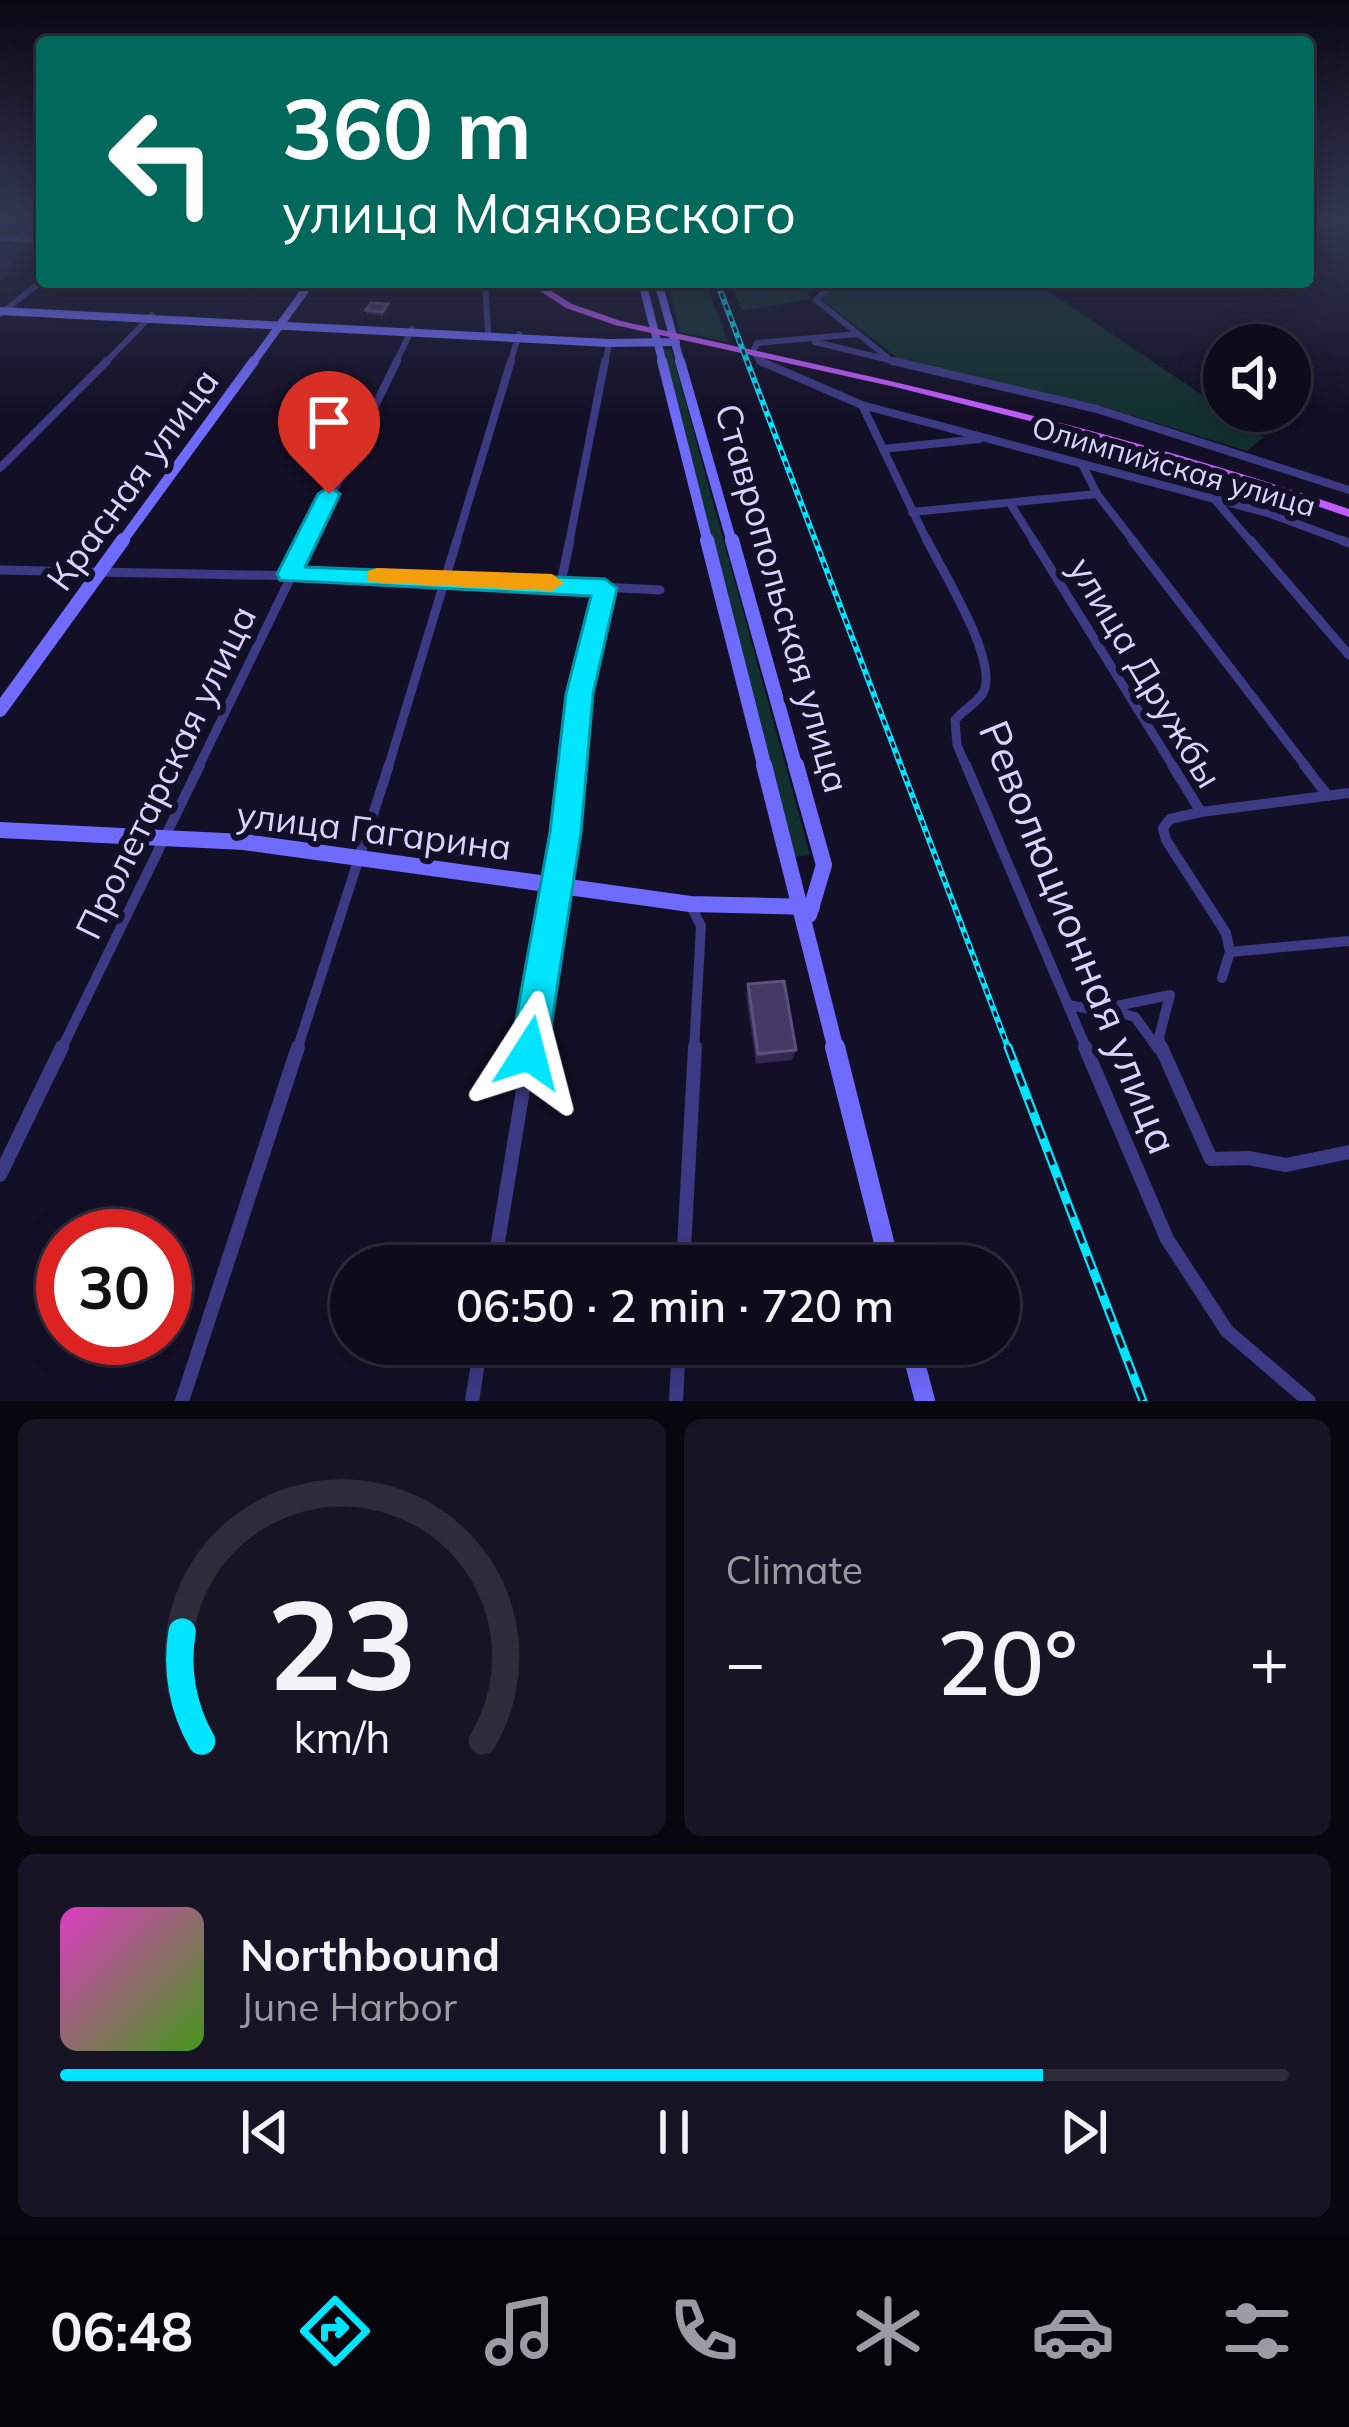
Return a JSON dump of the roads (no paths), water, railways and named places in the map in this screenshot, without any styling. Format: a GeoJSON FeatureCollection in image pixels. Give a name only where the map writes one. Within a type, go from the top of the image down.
{"type":"FeatureCollection","features":[{"type":"Feature","properties":{"kind":"main road","name":"Красная улица"},"geometry":{"type":"LineString","coordinates":[[0,710],[307,288]]}},
{"type":"Feature","properties":{"kind":"main road"},"geometry":{"type":"LineString","coordinates":[[540,288],[569,306],[618,322],[1004,407],[1185,458],[1349,513]]}},
{"type":"Feature","properties":{"kind":"main road","name":"Ставропольская улица"},"geometry":{"type":"LineString","coordinates":[[643,288],[804,907],[805,932],[885,1245]]}},
{"type":"Feature","properties":{"kind":"main road","name":"Ставропольская улица"},"geometry":{"type":"LineString","coordinates":[[660,288],[824,865],[804,907]]}},
{"type":"Feature","properties":{"kind":"main road"},"geometry":{"type":"LineString","coordinates":[[2,311],[631,341],[676,339]]}},
{"type":"Feature","properties":{"kind":"main road"},"geometry":{"type":"LineString","coordinates":[[411,331],[609,343],[656,339]]}},
{"type":"Feature","properties":{"kind":"main road","name":"улица Гагарина"},"geometry":{"type":"LineString","coordinates":[[0,830],[165,838],[362,856],[690,904],[804,907]]}},
{"type":"Feature","properties":{"kind":"main road"},"geometry":{"type":"LineString","coordinates":[[916,1365],[925,1401]]}},
{"type":"Feature","properties":{"kind":"street"},"geometry":{"type":"LineString","coordinates":[[2,311],[36,286]]}},
{"type":"Feature","properties":{"kind":"street"},"geometry":{"type":"LineString","coordinates":[[485,288],[488,333]]}},
{"type":"Feature","properties":{"kind":"street"},"geometry":{"type":"LineString","coordinates":[[829,288],[816,300],[891,361]]}},
{"type":"Feature","properties":{"kind":"street"},"geometry":{"type":"LineString","coordinates":[[0,468],[150,317]]}},
{"type":"Feature","properties":{"kind":"street","name":"Пролетарская улица"},"geometry":{"type":"LineString","coordinates":[[0,1175],[411,331]]}},
{"type":"Feature","properties":{"kind":"street"},"geometry":{"type":"LineString","coordinates":[[804,339],[858,334]]}},
{"type":"Feature","properties":{"kind":"street"},"geometry":{"type":"LineString","coordinates":[[182,1401],[362,856],[518,336]]}},
{"type":"Feature","properties":{"kind":"street"},"geometry":{"type":"LineString","coordinates":[[804,339],[1097,409],[1349,490]]}},
{"type":"Feature","properties":{"kind":"street","name":"Олимпийская улица"},"geometry":{"type":"LineString","coordinates":[[804,339],[754,346],[759,361],[791,372],[828,394],[1215,499],[1349,543]]}},
{"type":"Feature","properties":{"kind":"street"},"geometry":{"type":"LineString","coordinates":[[561,583],[609,343]]}},
{"type":"Feature","properties":{"kind":"street","name":"Революционная улица"},"geometry":{"type":"LineString","coordinates":[[862,405],[973,633],[987,680],[984,693],[955,716],[954,735],[1167,1239],[1227,1331],[1309,1401]]}},
{"type":"Feature","properties":{"kind":"street","name":"Олимпийская улица"},"geometry":{"type":"LineString","coordinates":[[883,449],[985,438]]}},
{"type":"Feature","properties":{"kind":"street"},"geometry":{"type":"LineString","coordinates":[[1083,466],[1096,494],[1328,796]]}},
{"type":"Feature","properties":{"kind":"street"},"geometry":{"type":"LineString","coordinates":[[912,512],[1096,494]]}},
{"type":"Feature","properties":{"kind":"street"},"geometry":{"type":"LineString","coordinates":[[1215,499],[1349,655]]}},
{"type":"Feature","properties":{"kind":"street","name":"улица Дружбы"},"geometry":{"type":"LineString","coordinates":[[1010,503],[1201,812],[1170,819],[1163,828],[1226,934],[1230,952]]}},
{"type":"Feature","properties":{"kind":"street"},"geometry":{"type":"LineString","coordinates":[[0,570],[289,574],[660,590]]}},
{"type":"Feature","properties":{"kind":"street"},"geometry":{"type":"LineString","coordinates":[[497,1245],[556,883],[579,694],[605,588]]}},
{"type":"Feature","properties":{"kind":"street"},"geometry":{"type":"LineString","coordinates":[[1201,812],[1349,794]]}},
{"type":"Feature","properties":{"kind":"street"},"geometry":{"type":"LineString","coordinates":[[684,1245],[701,926],[690,904]]}},
{"type":"Feature","properties":{"kind":"street"},"geometry":{"type":"LineString","coordinates":[[701,926],[720,907]]}},
{"type":"Feature","properties":{"kind":"street"},"geometry":{"type":"LineString","coordinates":[[1222,978],[1230,952],[1349,941]]}},
{"type":"Feature","properties":{"kind":"street"},"geometry":{"type":"LineString","coordinates":[[1097,1010],[1170,995],[1159,1037],[1163,1058]]}},
{"type":"Feature","properties":{"kind":"street"},"geometry":{"type":"LineString","coordinates":[[1068,1005],[1135,1017],[1163,1058],[1211,1160],[1248,1158],[1286,1165],[1349,1152]]}},
{"type":"Feature","properties":{"kind":"street"},"geometry":{"type":"LineString","coordinates":[[472,1401],[478,1365]]}},
{"type":"Feature","properties":{"kind":"street"},"geometry":{"type":"LineString","coordinates":[[676,1401],[678,1365]]}},
{"type":"Feature","properties":{"kind":"railway"},"geometry":{"type":"LineString","coordinates":[[719,288],[1009,1050]]}},
{"type":"Feature","properties":{"kind":"railway"},"geometry":{"type":"LineString","coordinates":[[1008,1047],[1143,1401]]}}]}
